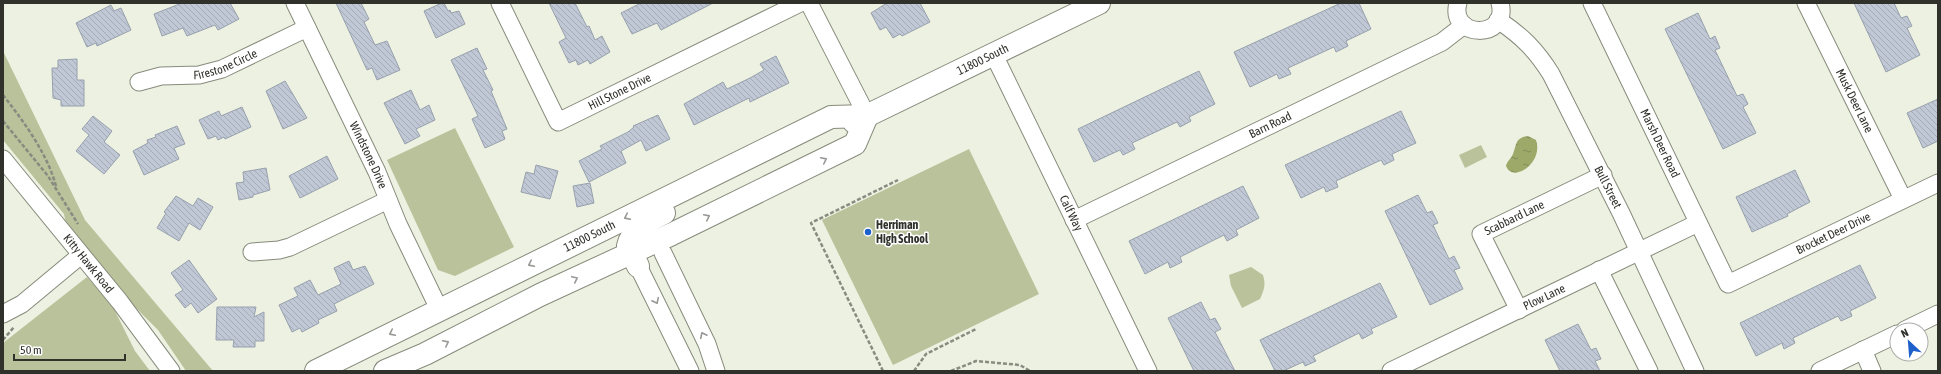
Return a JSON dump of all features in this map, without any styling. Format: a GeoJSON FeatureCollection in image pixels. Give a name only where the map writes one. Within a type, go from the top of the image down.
{"type":"FeatureCollection","features":[{"type":"Feature","properties":{"kind":"main road","name":"11800 South"},"geometry":{"type":"LineString","coordinates":[[316,371],[831,117],[867,116],[1099,3]]}},
{"type":"Feature","properties":{"kind":"main road"},"geometry":{"type":"LineString","coordinates":[[385,371],[425,354],[540,295],[635,259],[668,244],[855,144],[867,116]]}},
{"type":"Feature","properties":{"kind":"main road"},"geometry":{"type":"LineString","coordinates":[[635,259],[628,246],[630,237],[645,223],[813,140],[867,116]]}},
{"type":"Feature","properties":{"kind":"main road"},"geometry":{"type":"LineString","coordinates":[[372,371],[399,350],[423,339],[439,310],[451,315],[460,314],[503,295],[523,292],[540,295]]}},
{"type":"Feature","properties":{"kind":"street","name":"Windstone Drive"},"geometry":{"type":"LineString","coordinates":[[295,3],[377,172],[388,200],[439,310]]}},
{"type":"Feature","properties":{"kind":"street","name":"Hill Stone Drive"},"geometry":{"type":"LineString","coordinates":[[500,3],[558,122],[800,3]]}},
{"type":"Feature","properties":{"kind":"street"},"geometry":{"type":"LineString","coordinates":[[809,3],[867,116]]}},
{"type":"Feature","properties":{"kind":"street"},"geometry":{"type":"LineString","coordinates":[[1456,4],[1460,20],[1464,25],[1476,31],[1482,31],[1489,29],[1498,20],[1501,14],[1500,3]]}},
{"type":"Feature","properties":{"kind":"street","name":"Marsh Deer Road"},"geometry":{"type":"LineString","coordinates":[[1592,3],[1728,284]]}},
{"type":"Feature","properties":{"kind":"street","name":"Musk Deer Lane"},"geometry":{"type":"LineString","coordinates":[[1806,3],[1903,199]]}},
{"type":"Feature","properties":{"kind":"street","name":"Bull Street"},"geometry":{"type":"LineString","coordinates":[[1498,20],[1523,38],[1542,58],[1559,88],[1603,175],[1694,371]]}},
{"type":"Feature","properties":{"kind":"street","name":"Barn Road"},"geometry":{"type":"LineString","coordinates":[[1074,220],[1442,42],[1464,25]]}},
{"type":"Feature","properties":{"kind":"street","name":"Firestone Circle"},"geometry":{"type":"LineString","coordinates":[[139,82],[161,76],[200,75],[222,69],[307,28]]}},
{"type":"Feature","properties":{"kind":"street","name":"Calf Way"},"geometry":{"type":"LineString","coordinates":[[994,55],[1148,371]]}},
{"type":"Feature","properties":{"kind":"street","name":"Kitty Hawk Road"},"geometry":{"type":"LineString","coordinates":[[3,159],[157,350],[171,371]]}},
{"type":"Feature","properties":{"kind":"street","name":"Scabbard Lane"},"geometry":{"type":"LineString","coordinates":[[1519,310],[1481,234],[1603,175]]}},
{"type":"Feature","properties":{"kind":"street","name":"Brocket Deer Drive"},"geometry":{"type":"LineString","coordinates":[[1728,284],[1938,182]]}},
{"type":"Feature","properties":{"kind":"street"},"geometry":{"type":"LineString","coordinates":[[252,252],[279,250],[290,247],[388,200]]}},
{"type":"Feature","properties":{"kind":"street","name":"Plow Lane"},"geometry":{"type":"LineString","coordinates":[[1391,371],[1698,223]]}},
{"type":"Feature","properties":{"kind":"street"},"geometry":{"type":"LineString","coordinates":[[668,244],[716,371]]}},
{"type":"Feature","properties":{"kind":"street"},"geometry":{"type":"LineString","coordinates":[[3,314],[22,304],[81,255]]}},
{"type":"Feature","properties":{"kind":"street"},"geometry":{"type":"LineString","coordinates":[[635,259],[690,371]]}},
{"type":"Feature","properties":{"kind":"street"},"geometry":{"type":"LineString","coordinates":[[1600,270],[1649,371]]}},
{"type":"Feature","properties":{"kind":"street"},"geometry":{"type":"LineString","coordinates":[[1926,322],[1937,318]]}},
{"type":"Feature","properties":{"kind":"street"},"geometry":{"type":"LineString","coordinates":[[1820,371],[1889,338]]}},
{"type":"Feature","properties":{"kind":"street"},"geometry":{"type":"LineString","coordinates":[[1862,350],[1872,371]]}},
{"type":"Feature","properties":{"kind":"path"},"geometry":{"type":"LineString","coordinates":[[3,95],[22,119],[52,170],[57,189]]}},
{"type":"Feature","properties":{"kind":"path"},"geometry":{"type":"LineString","coordinates":[[3,121],[57,189],[79,225]]}},
{"type":"Feature","properties":{"kind":"path"},"geometry":{"type":"LineString","coordinates":[[882,371],[811,223],[898,180]]}},
{"type":"Feature","properties":{"kind":"path"},"geometry":{"type":"LineString","coordinates":[[914,371],[926,354],[976,329]]}},
{"type":"Feature","properties":{"kind":"path"},"geometry":{"type":"LineString","coordinates":[[950,371],[976,361],[1020,365],[1030,371]]}},
{"type":"Feature","properties":{"kind":"shaded area"},"geometry":{"type":"Polygon","coordinates":[[[3,51],[85,220],[213,371],[186,371],[158,330],[126,298],[66,224],[64,214],[3,140],[3,51]]]}},
{"type":"Feature","properties":{"kind":"shaded area"},"geometry":{"type":"Polygon","coordinates":[[[455,128],[514,247],[455,276],[438,270],[387,160],[455,128]]]}},
{"type":"Feature","properties":{"kind":"shaded area"},"geometry":{"type":"Polygon","coordinates":[[[1481,145],[1487,157],[1465,168],[1459,155],[1481,145]]]}},
{"type":"Feature","properties":{"kind":"shaded area"},"geometry":{"type":"Polygon","coordinates":[[[969,149],[1039,294],[893,365],[822,220],[969,149]]]}},
{"type":"Feature","properties":{"kind":"shaded area"},"geometry":{"type":"Polygon","coordinates":[[[1251,267],[1263,275],[1263,293],[1260,299],[1242,308],[1231,286],[1229,275],[1251,267]]]}},
{"type":"Feature","properties":{"kind":"shaded area"},"geometry":{"type":"Polygon","coordinates":[[[87,277],[113,307],[135,351],[150,371],[3,371],[3,343],[87,277]]]}},
{"type":"Feature","properties":{"kind":"water"},"geometry":{"type":"Polygon","coordinates":[[[1528,136],[1536,140],[1536,156],[1527,168],[1515,173],[1510,171],[1506,166],[1513,154],[1517,142],[1521,138],[1528,136]]]}},
{"type":"Feature","properties":{"kind":"building"},"geometry":{"type":"Polygon","coordinates":[[[182,3],[230,3],[239,19],[218,30],[215,25],[187,36],[183,28],[162,36],[154,14],[182,3]]]}},
{"type":"Feature","properties":{"kind":"building"},"geometry":{"type":"Polygon","coordinates":[[[336,3],[361,3],[369,19],[364,22],[375,45],[387,41],[400,70],[377,80],[372,68],[367,70],[336,3]]]}},
{"type":"Feature","properties":{"kind":"building"},"geometry":{"type":"Polygon","coordinates":[[[444,3],[448,11],[450,10],[451,13],[459,11],[465,24],[436,38],[424,11],[444,3]]]}},
{"type":"Feature","properties":{"kind":"building"},"geometry":{"type":"Polygon","coordinates":[[[549,3],[575,3],[587,27],[589,26],[595,40],[602,36],[610,52],[590,64],[588,60],[578,65],[576,60],[569,63],[559,42],[566,38],[549,3]]]}},
{"type":"Feature","properties":{"kind":"building"},"geometry":{"type":"Polygon","coordinates":[[[641,3],[713,3],[661,30],[657,23],[632,34],[621,13],[641,3]]]}},
{"type":"Feature","properties":{"kind":"building"},"geometry":{"type":"Polygon","coordinates":[[[887,3],[920,3],[930,22],[902,36],[900,34],[893,38],[886,27],[880,30],[871,13],[887,3]]]}},
{"type":"Feature","properties":{"kind":"building"},"geometry":{"type":"Polygon","coordinates":[[[1341,3],[1359,3],[1371,29],[1346,41],[1348,46],[1336,52],[1334,47],[1288,68],[1291,74],[1279,79],[1277,74],[1250,87],[1234,52],[1341,3]]]}},
{"type":"Feature","properties":{"kind":"building"},"geometry":{"type":"Polygon","coordinates":[[[1854,3],[1894,3],[1901,18],[1907,16],[1912,26],[1907,28],[1920,55],[1886,72],[1854,3]]]}},
{"type":"Feature","properties":{"kind":"building"},"geometry":{"type":"Polygon","coordinates":[[[111,5],[114,11],[121,8],[131,30],[97,46],[96,43],[87,47],[76,23],[111,5]]]}},
{"type":"Feature","properties":{"kind":"building"},"geometry":{"type":"Polygon","coordinates":[[[1698,13],[1710,39],[1715,36],[1720,48],[1715,50],[1737,96],[1743,94],[1748,104],[1743,107],[1756,133],[1723,149],[1665,29],[1698,13]]]}},
{"type":"Feature","properties":{"kind":"building"},"geometry":{"type":"Polygon","coordinates":[[[477,48],[487,69],[483,70],[493,90],[491,91],[507,129],[502,131],[505,139],[485,148],[472,119],[478,116],[451,60],[477,48]]]}},
{"type":"Feature","properties":{"kind":"building"},"geometry":{"type":"Polygon","coordinates":[[[776,56],[789,83],[750,102],[749,98],[694,125],[684,104],[723,82],[727,89],[750,78],[764,70],[760,64],[776,56]]]}},
{"type":"Feature","properties":{"kind":"building"},"geometry":{"type":"Polygon","coordinates":[[[77,59],[77,80],[84,80],[84,106],[61,106],[61,100],[53,98],[52,68],[58,68],[58,60],[77,59]]]}},
{"type":"Feature","properties":{"kind":"building"},"geometry":{"type":"Polygon","coordinates":[[[1199,71],[1215,104],[1189,117],[1191,121],[1180,127],[1177,122],[1132,143],[1135,149],[1123,155],[1120,150],[1094,162],[1078,129],[1199,71]]]}},
{"type":"Feature","properties":{"kind":"building"},"geometry":{"type":"Polygon","coordinates":[[[285,81],[307,118],[283,129],[266,91],[285,81]]]}},
{"type":"Feature","properties":{"kind":"building"},"geometry":{"type":"Polygon","coordinates":[[[411,90],[420,110],[429,105],[435,120],[416,129],[420,136],[405,144],[384,103],[411,90]]]}},
{"type":"Feature","properties":{"kind":"building"},"geometry":{"type":"Polygon","coordinates":[[[1938,99],[1938,141],[1923,148],[1907,113],[1938,99]]]}},
{"type":"Feature","properties":{"kind":"building"},"geometry":{"type":"Polygon","coordinates":[[[242,107],[251,127],[225,139],[224,137],[218,140],[216,136],[208,139],[199,120],[219,111],[221,116],[242,107]]]}},
{"type":"Feature","properties":{"kind":"building"},"geometry":{"type":"Polygon","coordinates":[[[1401,111],[1416,143],[1392,154],[1394,160],[1384,165],[1381,160],[1336,181],[1338,187],[1326,192],[1324,187],[1301,198],[1285,165],[1401,111]]]}},
{"type":"Feature","properties":{"kind":"building"},"geometry":{"type":"Polygon","coordinates":[[[658,115],[670,139],[646,151],[641,140],[621,151],[626,163],[589,182],[579,161],[602,149],[600,146],[628,132],[634,127],[633,126],[658,115]]]}},
{"type":"Feature","properties":{"kind":"building"},"geometry":{"type":"Polygon","coordinates":[[[93,116],[112,131],[104,142],[120,155],[104,174],[76,151],[89,135],[82,129],[93,116]]]}},
{"type":"Feature","properties":{"kind":"building"},"geometry":{"type":"Polygon","coordinates":[[[177,126],[185,144],[174,148],[179,159],[144,175],[133,151],[148,143],[147,140],[156,137],[155,135],[177,126]]]}},
{"type":"Feature","properties":{"kind":"building"},"geometry":{"type":"Polygon","coordinates":[[[327,156],[338,179],[300,198],[289,176],[327,156]]]}},
{"type":"Feature","properties":{"kind":"building"},"geometry":{"type":"Polygon","coordinates":[[[536,165],[558,171],[550,199],[521,192],[526,172],[534,174],[536,165]]]}},
{"type":"Feature","properties":{"kind":"building"},"geometry":{"type":"Polygon","coordinates":[[[266,168],[270,190],[253,195],[253,197],[239,200],[236,183],[244,182],[243,172],[266,168]]]}},
{"type":"Feature","properties":{"kind":"building"},"geometry":{"type":"Polygon","coordinates":[[[1795,170],[1810,202],[1787,214],[1788,216],[1752,232],[1736,197],[1795,170]]]}},
{"type":"Feature","properties":{"kind":"building"},"geometry":{"type":"Polygon","coordinates":[[[590,183],[594,203],[577,207],[573,186],[590,183]]]}},
{"type":"Feature","properties":{"kind":"building"},"geometry":{"type":"Polygon","coordinates":[[[1243,186],[1259,218],[1236,230],[1238,235],[1227,241],[1224,235],[1180,257],[1182,262],[1170,268],[1168,262],[1145,274],[1129,241],[1243,186]]]}},
{"type":"Feature","properties":{"kind":"building"},"geometry":{"type":"Polygon","coordinates":[[[1418,195],[1427,213],[1432,211],[1438,223],[1433,225],[1449,259],[1454,256],[1460,268],[1454,270],[1463,289],[1430,305],[1385,211],[1418,195]]]}},
{"type":"Feature","properties":{"kind":"building"},"geometry":{"type":"Polygon","coordinates":[[[176,196],[193,206],[198,198],[213,207],[200,230],[189,223],[179,241],[157,228],[166,213],[164,212],[176,196]]]}},
{"type":"Feature","properties":{"kind":"building"},"geometry":{"type":"Polygon","coordinates":[[[189,260],[217,299],[198,313],[191,303],[185,308],[175,295],[183,290],[171,273],[189,260]]]}},
{"type":"Feature","properties":{"kind":"building"},"geometry":{"type":"Polygon","coordinates":[[[349,261],[353,270],[365,266],[374,284],[334,304],[337,311],[318,320],[319,323],[302,332],[300,328],[292,332],[279,305],[298,296],[294,288],[310,280],[318,295],[341,284],[334,268],[349,261]]]}},
{"type":"Feature","properties":{"kind":"building"},"geometry":{"type":"Polygon","coordinates":[[[1860,265],[1876,298],[1850,311],[1852,316],[1841,321],[1838,316],[1793,338],[1795,343],[1784,349],[1782,343],[1756,356],[1740,323],[1860,265]]]}},
{"type":"Feature","properties":{"kind":"building"},"geometry":{"type":"Polygon","coordinates":[[[1380,283],[1397,317],[1371,329],[1373,333],[1362,339],[1359,333],[1313,356],[1316,361],[1305,366],[1303,362],[1283,371],[1275,371],[1260,340],[1380,283]]]}},
{"type":"Feature","properties":{"kind":"building"},"geometry":{"type":"Polygon","coordinates":[[[1201,302],[1210,320],[1215,318],[1221,329],[1215,332],[1235,371],[1194,371],[1168,318],[1201,302]]]}},
{"type":"Feature","properties":{"kind":"building"},"geometry":{"type":"Polygon","coordinates":[[[217,307],[256,307],[254,317],[264,312],[264,341],[255,341],[255,347],[233,347],[234,340],[216,340],[217,307]]]}},
{"type":"Feature","properties":{"kind":"building"},"geometry":{"type":"Polygon","coordinates":[[[1578,324],[1591,350],[1596,348],[1601,359],[1595,361],[1600,371],[1560,371],[1545,340],[1578,324]]]}},
{"type":"Feature","properties":{"kind":"place","name":"Herriman High School"},"geometry":{"type":"Point","coordinates":[868,232]}}]}
